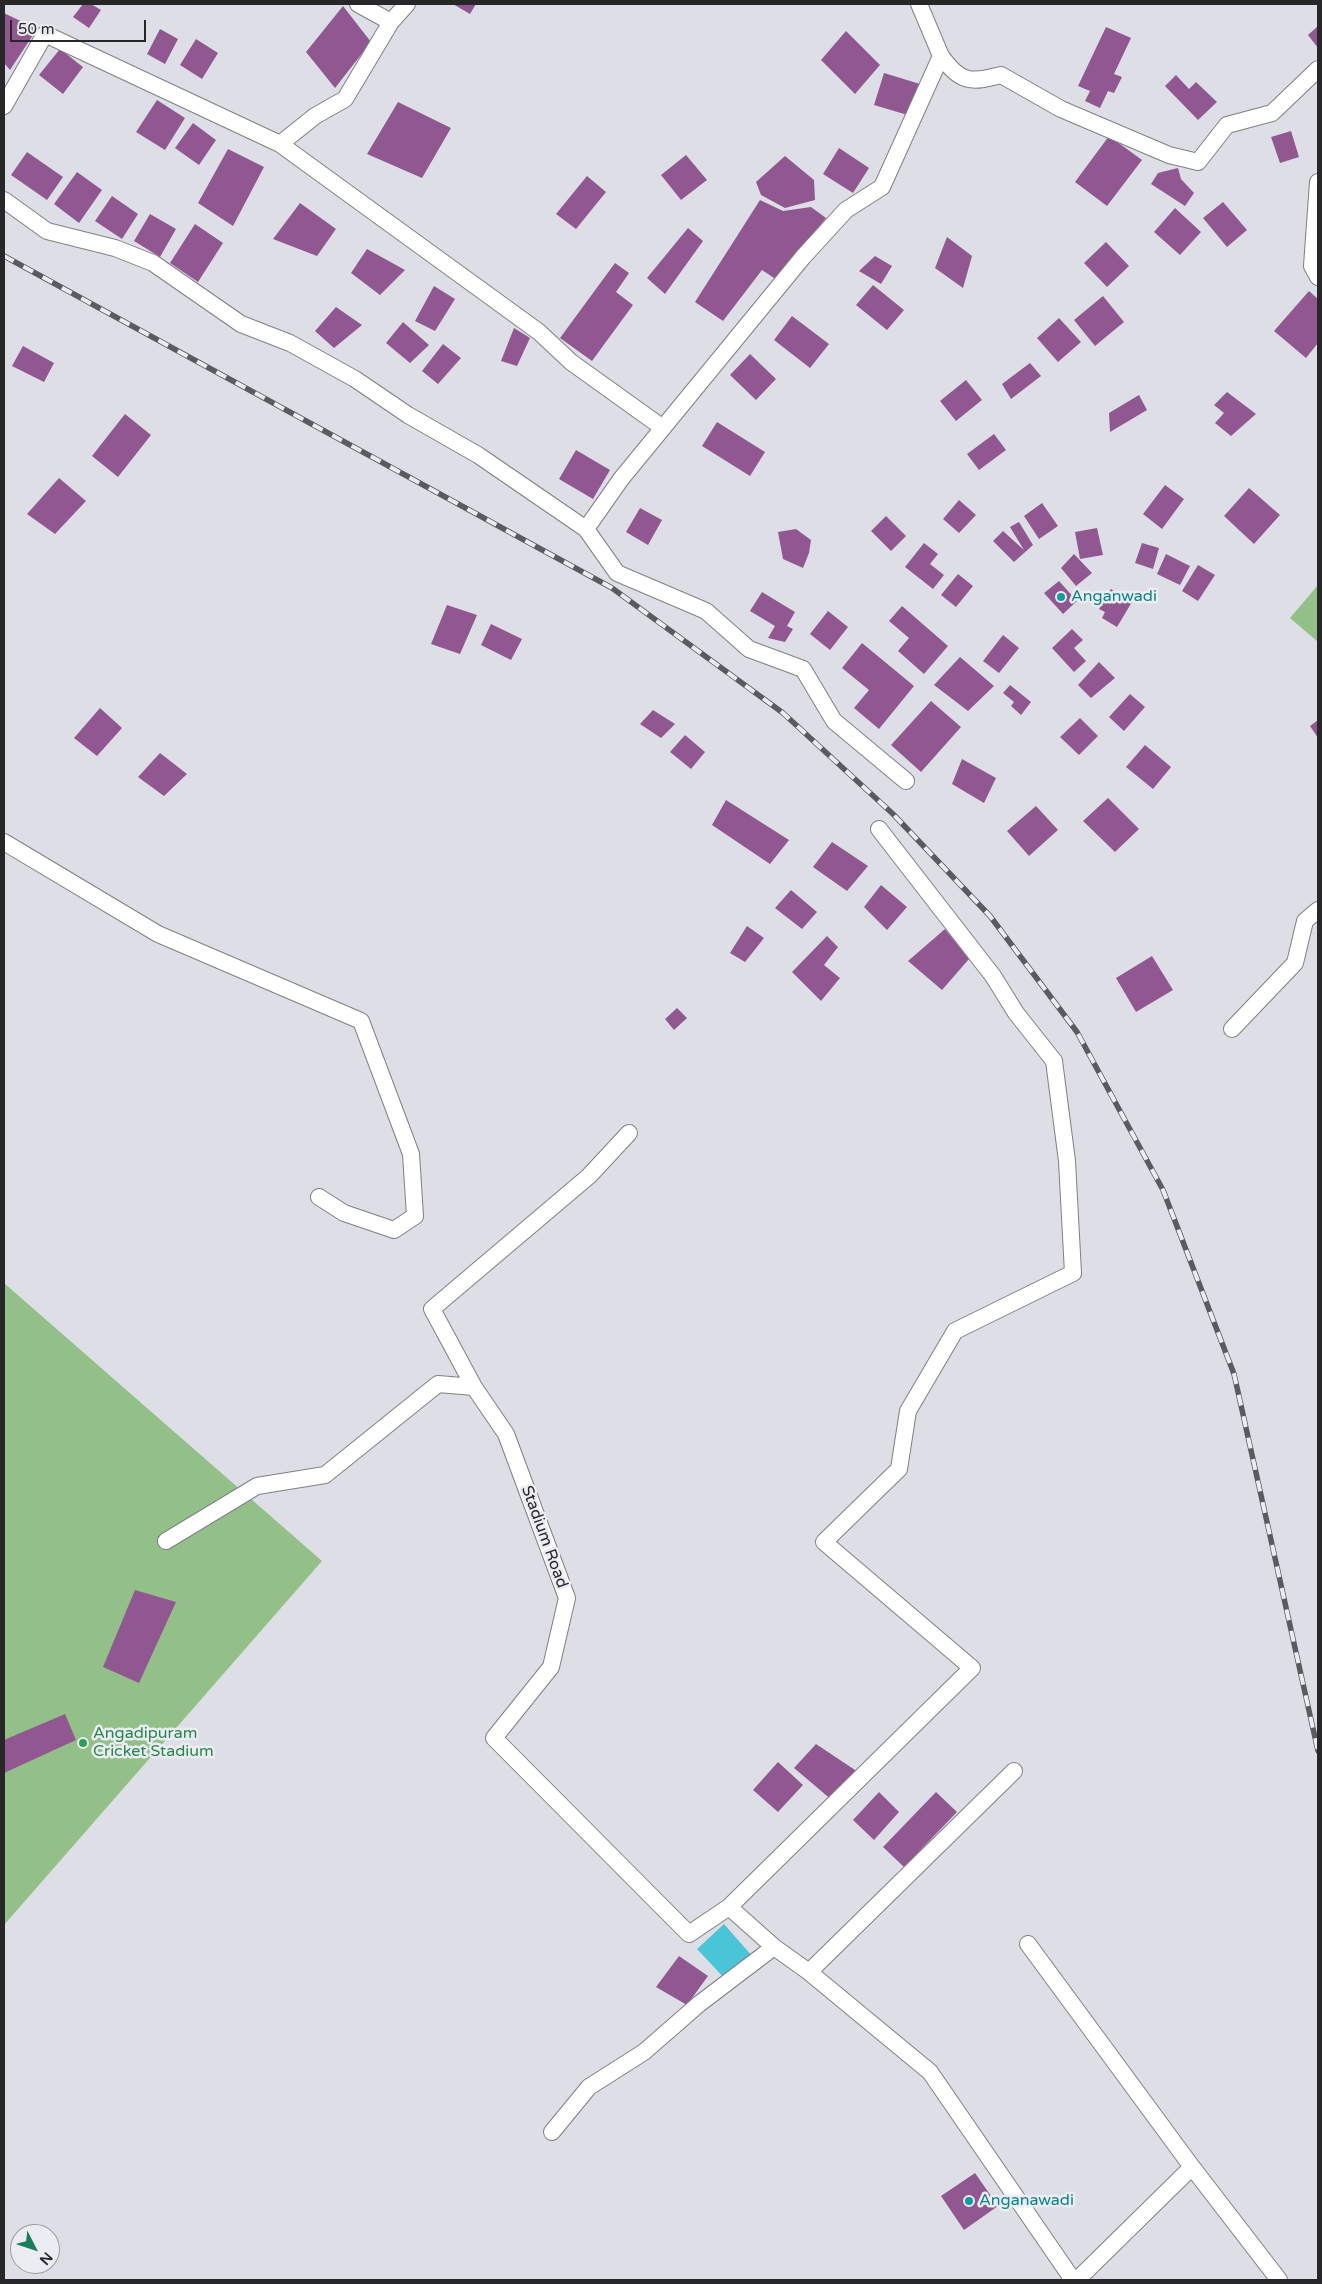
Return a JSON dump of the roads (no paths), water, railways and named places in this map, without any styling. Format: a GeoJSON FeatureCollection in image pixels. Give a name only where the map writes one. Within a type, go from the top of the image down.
{"type":"FeatureCollection","features":[{"type":"Feature","properties":{"kind":"street"},"geometry":{"type":"LineString","coordinates":[[358,4],[391,22]]}},
{"type":"Feature","properties":{"kind":"street"},"geometry":{"type":"LineString","coordinates":[[280,144],[315,116],[345,99],[391,22],[407,4]]}},
{"type":"Feature","properties":{"kind":"street"},"geometry":{"type":"LineString","coordinates":[[919,4],[941,56],[953,73],[978,81],[1001,75],[1061,109],[1169,155],[1198,162],[1227,125],[1272,113],[1318,69]]}},
{"type":"Feature","properties":{"kind":"street"},"geometry":{"type":"LineString","coordinates":[[4,106],[45,34],[280,144],[540,332],[571,362],[663,428]]}},
{"type":"Feature","properties":{"kind":"street"},"geometry":{"type":"LineString","coordinates":[[586,529],[622,479],[663,428],[822,237],[846,210],[882,187],[941,56]]}},
{"type":"Feature","properties":{"kind":"street"},"geometry":{"type":"LineString","coordinates":[[1318,182],[1312,266],[1318,276]]}},
{"type":"Feature","properties":{"kind":"street"},"geometry":{"type":"LineString","coordinates":[[4,200],[47,231],[115,248],[153,263],[241,324],[290,343],[355,379],[408,415],[478,455],[586,529],[617,573],[706,611],[750,649],[803,669],[834,721],[906,781]]}},
{"type":"Feature","properties":{"kind":"street"},"geometry":{"type":"LineString","coordinates":[[879,829],[993,976],[1016,1013],[1054,1061],[1067,1161],[1073,1273],[955,1331],[908,1412],[900,1469],[824,1542],[972,1668],[729,1906],[774,1947],[809,1972],[930,2072],[1073,2280]]}},
{"type":"Feature","properties":{"kind":"street"},"geometry":{"type":"LineString","coordinates":[[4,842],[158,934],[361,1021],[411,1154],[415,1216],[394,1230],[344,1212],[318,1197]]}},
{"type":"Feature","properties":{"kind":"street"},"geometry":{"type":"LineString","coordinates":[[1232,1029],[1295,964],[1305,921],[1318,910]]}},
{"type":"Feature","properties":{"kind":"street"},"geometry":{"type":"LineString","coordinates":[[474,1387],[432,1309],[589,1176],[629,1133]]}},
{"type":"Feature","properties":{"kind":"street"},"geometry":{"type":"LineString","coordinates":[[166,1541],[257,1486],[325,1475],[438,1384],[474,1387]]}},
{"type":"Feature","properties":{"kind":"street","name":"Stadium Road"},"geometry":{"type":"LineString","coordinates":[[474,1387],[506,1434],[567,1598],[551,1667],[494,1738],[689,1934],[729,1906]]}},
{"type":"Feature","properties":{"kind":"street"},"geometry":{"type":"LineString","coordinates":[[809,1972],[1014,1771]]}},
{"type":"Feature","properties":{"kind":"street"},"geometry":{"type":"LineString","coordinates":[[1028,1944],[1192,2167],[1279,2280]]}},
{"type":"Feature","properties":{"kind":"street"},"geometry":{"type":"LineString","coordinates":[[552,2132],[589,2087],[644,2052],[699,2004],[774,1947]]}},
{"type":"Feature","properties":{"kind":"street"},"geometry":{"type":"LineString","coordinates":[[1077,2280],[1192,2167]]}},
{"type":"Feature","properties":{"kind":"water"},"geometry":{"type":"Polygon","coordinates":[[[724,1924],[752,1956],[726,1980],[697,1949],[724,1924]]]}},
{"type":"Feature","properties":{"kind":"railway"},"geometry":{"type":"LineString","coordinates":[[4,256],[612,588],[783,713],[893,814],[990,916],[1077,1032],[1163,1190],[1234,1374],[1318,1751]]}},
{"type":"Feature","properties":{"kind":"place","name":"Anganwadi"},"geometry":{"type":"Point","coordinates":[1061,597]}},
{"type":"Feature","properties":{"kind":"place","name":"Angadipuram Cricket Stadium"},"geometry":{"type":"Point","coordinates":[83,1743]}},
{"type":"Feature","properties":{"kind":"place","name":"Anganawadi"},"geometry":{"type":"Point","coordinates":[969,2201]}}]}
